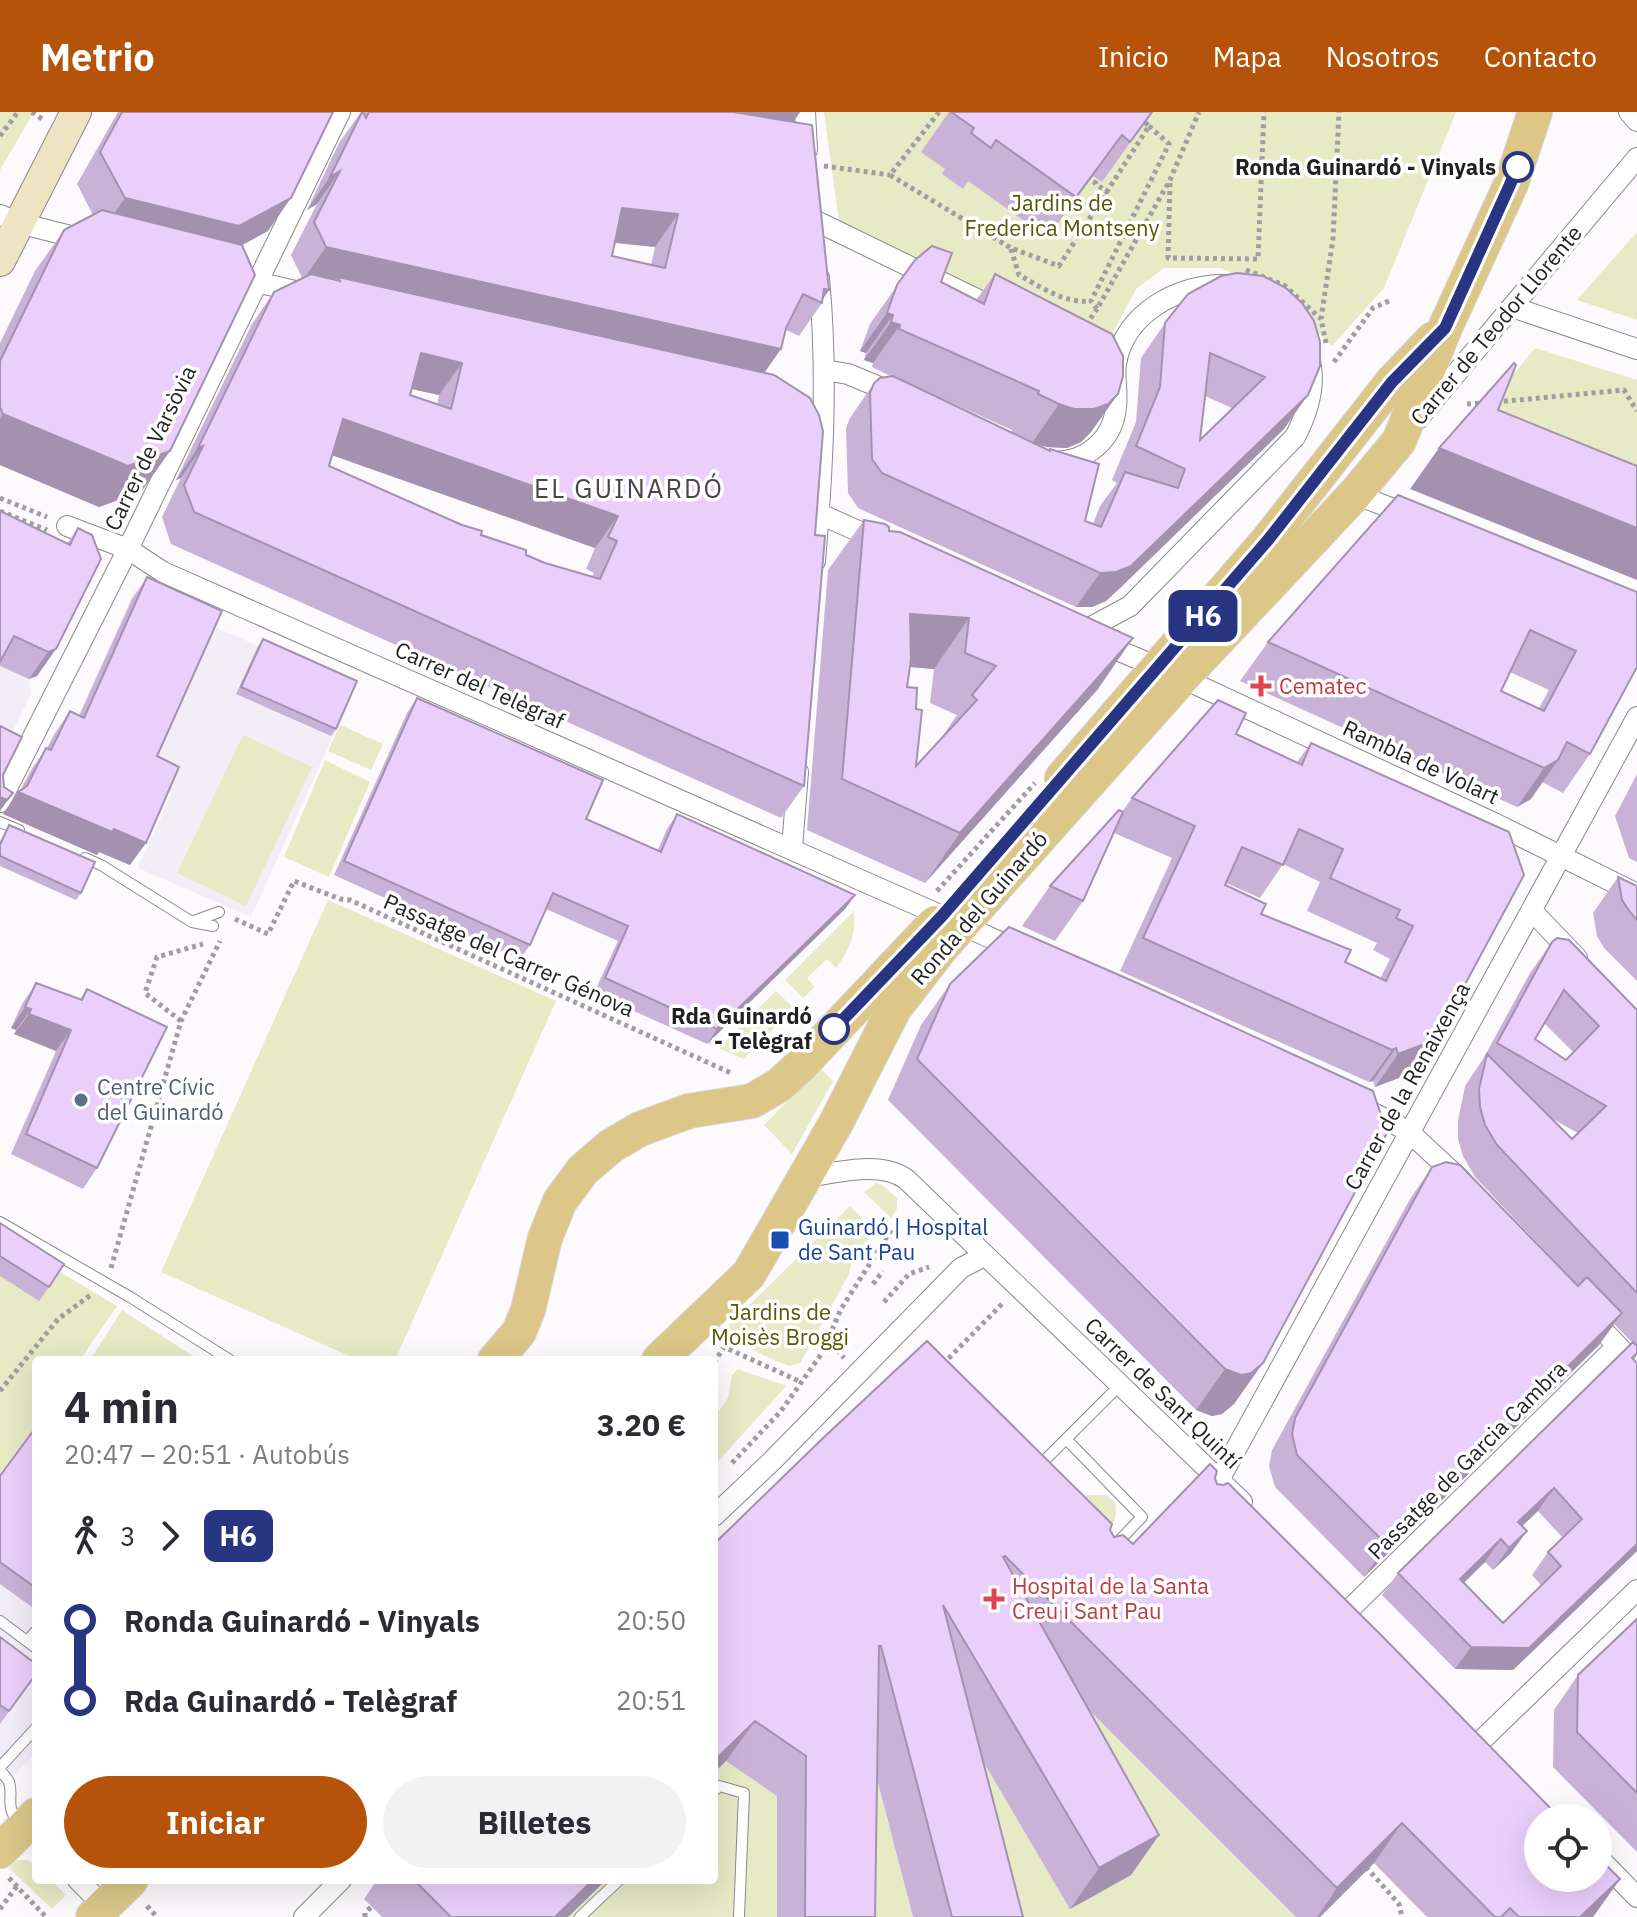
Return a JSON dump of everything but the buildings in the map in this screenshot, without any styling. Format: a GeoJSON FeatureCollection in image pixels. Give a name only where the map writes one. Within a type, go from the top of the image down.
{"type":"FeatureCollection","features":[{"type":"Feature","properties":{"kind":"main road","name":"Ronda del Guinardó"},"geometry":{"type":"LineString","coordinates":[[1399,441],[1445,328],[1511,184],[1535,112]]}},
{"type":"Feature","properties":{"kind":"main road","name":"Ronda del Guinardó"},"geometry":{"type":"LineString","coordinates":[[1170,673],[1392,382],[1445,328]]}},
{"type":"Feature","properties":{"kind":"main road","name":"Carrer de Teodor Llorente"},"geometry":{"type":"LineString","coordinates":[[1355,494],[1399,441]]}},
{"type":"Feature","properties":{"kind":"main road","name":"Ronda del Guinardó"},"geometry":{"type":"LineString","coordinates":[[498,1356],[519,1332],[528,1310],[545,1238],[560,1201],[583,1170],[611,1146],[640,1129],[689,1111],[752,1101],[779,1085],[1170,673],[1355,494]]}},
{"type":"Feature","properties":{"kind":"main road","name":"Ronda del Guinardó"},"geometry":{"type":"LineString","coordinates":[[663,1356],[749,1274],[858,1083],[947,911]]}},
{"type":"Feature","properties":{"kind":"main road"},"geometry":{"type":"LineString","coordinates":[[104,1913],[128,1884]]}},
{"type":"Feature","properties":{"kind":"street"},"geometry":{"type":"LineString","coordinates":[[0,261],[9,219],[76,112]]}},
{"type":"Feature","properties":{"kind":"street","name":"Carrer de Varsòvia"},"geometry":{"type":"LineString","coordinates":[[0,802],[128,549],[340,112]]}},
{"type":"Feature","properties":{"kind":"street"},"geometry":{"type":"LineString","coordinates":[[805,112],[813,160]]}},
{"type":"Feature","properties":{"kind":"street"},"geometry":{"type":"LineString","coordinates":[[1629,112],[1637,121]]}},
{"type":"Feature","properties":{"kind":"street"},"geometry":{"type":"LineString","coordinates":[[780,143],[813,160]]}},
{"type":"Feature","properties":{"kind":"street","name":"Carrer de Teodor Llorente"},"geometry":{"type":"LineString","coordinates":[[1399,441],[1637,158]]}},
{"type":"Feature","properties":{"kind":"street"},"geometry":{"type":"LineString","coordinates":[[9,219],[110,246]]}},
{"type":"Feature","properties":{"kind":"street"},"geometry":{"type":"LineString","coordinates":[[813,583],[820,514],[825,370],[815,229],[1021,321]]}},
{"type":"Feature","properties":{"kind":"street"},"geometry":{"type":"LineString","coordinates":[[208,271],[324,298]]}},
{"type":"Feature","properties":{"kind":"street"},"geometry":{"type":"LineString","coordinates":[[1036,458],[1052,462],[1076,459],[1087,455],[1102,440],[1115,420],[1115,367],[1127,335],[1145,314],[1182,291],[1211,285],[1239,286],[1250,291]]}},
{"type":"Feature","properties":{"kind":"street"},"geometry":{"type":"LineString","coordinates":[[1512,307],[1637,349]]}},
{"type":"Feature","properties":{"kind":"street"},"geometry":{"type":"LineString","coordinates":[[1085,637],[1091,627],[1130,606],[1295,437],[1312,387],[1312,369],[1304,344]]}},
{"type":"Feature","properties":{"kind":"street"},"geometry":{"type":"LineString","coordinates":[[1076,348],[1115,367]]}},
{"type":"Feature","properties":{"kind":"street"},"geometry":{"type":"LineString","coordinates":[[825,370],[869,381],[911,401]]}},
{"type":"Feature","properties":{"kind":"street"},"geometry":{"type":"LineString","coordinates":[[802,408],[822,428]]}},
{"type":"Feature","properties":{"kind":"street"},"geometry":{"type":"LineString","coordinates":[[1355,494],[1436,527]]}},
{"type":"Feature","properties":{"kind":"street"},"geometry":{"type":"LineString","coordinates":[[820,514],[898,550]]}},
{"type":"Feature","properties":{"kind":"street","name":"Carrer del Telègraf"},"geometry":{"type":"LineString","coordinates":[[63,530],[128,549],[163,572],[792,848],[947,911],[1040,961]]}},
{"type":"Feature","properties":{"kind":"street","name":"Rambla de Volart"},"geometry":{"type":"LineString","coordinates":[[1061,626],[1494,823],[1637,894]]}},
{"type":"Feature","properties":{"kind":"street","name":"Carrer de la Renaixença"},"geometry":{"type":"LineString","coordinates":[[1216,1484],[1408,1131],[1533,912],[1637,717]]}},
{"type":"Feature","properties":{"kind":"street"},"geometry":{"type":"LineString","coordinates":[[792,848],[800,751]]}},
{"type":"Feature","properties":{"kind":"street"},"geometry":{"type":"LineString","coordinates":[[1533,912],[1595,976]]}},
{"type":"Feature","properties":{"kind":"street"},"geometry":{"type":"LineString","coordinates":[[1346,1099],[1408,1131],[1477,1197]]}},
{"type":"Feature","properties":{"kind":"street","name":"Carrer de Sant Quintí"},"geometry":{"type":"LineString","coordinates":[[806,1177],[882,1170],[898,1174],[1120,1385],[1216,1484],[1252,1512]]}},
{"type":"Feature","properties":{"kind":"street"},"geometry":{"type":"LineString","coordinates":[[718,1512],[961,1268],[984,1256]]}},
{"type":"Feature","properties":{"kind":"street"},"geometry":{"type":"LineString","coordinates":[[1574,1300],[1637,1366]]}},
{"type":"Feature","properties":{"kind":"street","name":"Passatge de Garcia Cambra"},"geometry":{"type":"LineString","coordinates":[[1368,1626],[1345,1603],[1617,1346]]}},
{"type":"Feature","properties":{"kind":"street"},"geometry":{"type":"LineString","coordinates":[[1482,1740],[1637,1590]]}},
{"type":"Feature","properties":{"kind":"street"},"geometry":{"type":"LineString","coordinates":[[1612,1871],[1637,1897]]}},
{"type":"Feature","properties":{"kind":"street"},"geometry":{"type":"LineString","coordinates":[[81,1884],[104,1913]]}},
{"type":"Feature","properties":{"kind":"street"},"geometry":{"type":"LineString","coordinates":[[304,1917],[337,1884]]}},
{"type":"Feature","properties":{"kind":"lane"},"geometry":{"type":"LineString","coordinates":[[0,822],[31,836]]}},
{"type":"Feature","properties":{"kind":"lane"},"geometry":{"type":"LineString","coordinates":[[73,853],[101,865],[192,922],[213,926]]}},
{"type":"Feature","properties":{"kind":"lane"},"geometry":{"type":"LineString","coordinates":[[192,922],[219,912]]}},
{"type":"Feature","properties":{"kind":"lane"},"geometry":{"type":"LineString","coordinates":[[0,1222],[107,1283],[224,1356]]}},
{"type":"Feature","properties":{"kind":"lane"},"geometry":{"type":"LineString","coordinates":[[1033,1473],[1120,1385]]}},
{"type":"Feature","properties":{"kind":"lane"},"geometry":{"type":"LineString","coordinates":[[1066,1439],[1142,1517],[1110,1550]]}},
{"type":"Feature","properties":{"kind":"lane"},"geometry":{"type":"LineString","coordinates":[[0,1621],[32,1644]]}},
{"type":"Feature","properties":{"kind":"lane"},"geometry":{"type":"LineString","coordinates":[[20,1841],[8,1800],[9,1784],[0,1768],[32,1732]]}},
{"type":"Feature","properties":{"kind":"lane"},"geometry":{"type":"LineString","coordinates":[[718,1787],[744,1793],[739,1917]]}},
{"type":"Feature","properties":{"kind":"lane"},"geometry":{"type":"LineString","coordinates":[[580,1917],[615,1884]]}},
{"type":"Feature","properties":{"kind":"path"},"geometry":{"type":"LineString","coordinates":[[0,136],[18,112]]}},
{"type":"Feature","properties":{"kind":"path"},"geometry":{"type":"LineString","coordinates":[[32,112],[43,120]]}},
{"type":"Feature","properties":{"kind":"path"},"geometry":{"type":"LineString","coordinates":[[890,175],[939,112]]}},
{"type":"Feature","properties":{"kind":"path"},"geometry":{"type":"LineString","coordinates":[[1091,301],[1169,144],[1133,112]]}},
{"type":"Feature","properties":{"kind":"path"},"geometry":{"type":"LineString","coordinates":[[1076,348],[1170,180],[1199,112]]}},
{"type":"Feature","properties":{"kind":"path"},"geometry":{"type":"LineString","coordinates":[[1170,180],[1168,258],[1258,259],[1264,112]]}},
{"type":"Feature","properties":{"kind":"path"},"geometry":{"type":"LineString","coordinates":[[1326,338],[1321,319],[1333,239],[1339,112]]}},
{"type":"Feature","properties":{"kind":"path"},"geometry":{"type":"LineString","coordinates":[[813,160],[890,175],[1011,248],[1059,266],[1149,126]]}},
{"type":"Feature","properties":{"kind":"path"},"geometry":{"type":"LineString","coordinates":[[1105,168],[1095,183],[1108,193]]}},
{"type":"Feature","properties":{"kind":"path"},"geometry":{"type":"LineString","coordinates":[[1011,248],[1019,275],[1049,292],[1079,302],[1091,301]]}},
{"type":"Feature","properties":{"kind":"path"},"geometry":{"type":"LineString","coordinates":[[1215,259],[1284,285],[1321,319]]}},
{"type":"Feature","properties":{"kind":"path"},"geometry":{"type":"LineString","coordinates":[[1091,301],[1097,309]]}},
{"type":"Feature","properties":{"kind":"path"},"geometry":{"type":"LineString","coordinates":[[1333,373],[1333,363],[1373,308],[1389,301]]}},
{"type":"Feature","properties":{"kind":"path"},"geometry":{"type":"LineString","coordinates":[[1467,404],[1624,390],[1637,411]]}},
{"type":"Feature","properties":{"kind":"path"},"geometry":{"type":"LineString","coordinates":[[0,498],[63,530]]}},
{"type":"Feature","properties":{"kind":"path"},"geometry":{"type":"LineString","coordinates":[[0,511],[63,530]]}},
{"type":"Feature","properties":{"kind":"path","name":"Ronda del Guinardó"},"geometry":{"type":"LineString","coordinates":[[947,911],[1041,776]]}},
{"type":"Feature","properties":{"kind":"path","name":"Passatge del Carrer Génova"},"geometry":{"type":"LineString","coordinates":[[255,929],[268,934],[294,881],[350,900],[742,1078]]}},
{"type":"Feature","properties":{"kind":"path"},"geometry":{"type":"LineString","coordinates":[[181,1021],[145,993],[157,957],[211,942],[218,928],[213,926]]}},
{"type":"Feature","properties":{"kind":"path"},"geometry":{"type":"LineString","coordinates":[[0,1391],[58,1319],[107,1283],[181,1021],[222,936]]}},
{"type":"Feature","properties":{"kind":"path"},"geometry":{"type":"LineString","coordinates":[[724,1472],[781,1411],[822,1353],[841,1309],[893,1227]]}},
{"type":"Feature","properties":{"kind":"path"},"geometry":{"type":"LineString","coordinates":[[873,1284],[883,1271]]}},
{"type":"Feature","properties":{"kind":"path"},"geometry":{"type":"LineString","coordinates":[[884,1302],[909,1274]]}},
{"type":"Feature","properties":{"kind":"path"},"geometry":{"type":"LineString","coordinates":[[942,1365],[1020,1288]]}},
{"type":"Feature","properties":{"kind":"path"},"geometry":{"type":"LineString","coordinates":[[718,1357],[724,1347],[801,1382]]}},
{"type":"Feature","properties":{"kind":"path"},"geometry":{"type":"LineString","coordinates":[[0,1909],[17,1886],[20,1841]]}},
{"type":"Feature","properties":{"kind":"path"},"geometry":{"type":"LineString","coordinates":[[1361,1862],[1399,1904],[1402,1917]]}},
{"type":"Feature","properties":{"kind":"path"},"geometry":{"type":"LineString","coordinates":[[17,1886],[46,1917]]}},
{"type":"Feature","properties":{"kind":"path"},"geometry":{"type":"LineString","coordinates":[[365,1917],[365,1913],[387,1891]]}},
{"type":"Feature","properties":{"kind":"shaded area"},"geometry":{"type":"Polygon","coordinates":[[[135,590],[354,690],[251,917],[138,868],[172,793],[69,737],[135,590]]]}},
{"type":"Feature","properties":{"kind":"shaded area"},"geometry":{"type":"Polygon","coordinates":[[[0,666],[29,679],[31,693],[0,758],[0,666]]]}},
{"type":"Feature","properties":{"kind":"shaded area"},"geometry":{"type":"Polygon","coordinates":[[[32,1433],[32,1757],[0,1789],[0,1477],[32,1433]]]}},
{"type":"Feature","properties":{"kind":"green space"},"geometry":{"type":"Polygon","coordinates":[[[0,112],[34,112],[0,170],[0,112]]]}},
{"type":"Feature","properties":{"kind":"green space","name":"Jardins de Frederica Montseny"},"geometry":{"type":"Polygon","coordinates":[[[824,112],[1456,112],[1384,288],[1332,346],[1277,294],[1221,268],[1164,268],[1136,289],[1103,351],[839,222],[824,112]]]}},
{"type":"Feature","properties":{"kind":"green space"},"geometry":{"type":"Polygon","coordinates":[[[1637,232],[1637,320],[1577,300],[1637,232]]]}},
{"type":"Feature","properties":{"kind":"green space"},"geometry":{"type":"Polygon","coordinates":[[[1535,348],[1637,380],[1637,509],[1473,423],[1535,348]]]}},
{"type":"Feature","properties":{"kind":"green space"},"geometry":{"type":"Polygon","coordinates":[[[340,725],[383,744],[371,770],[328,751],[340,725]]]}},
{"type":"Feature","properties":{"kind":"green space"},"geometry":{"type":"Polygon","coordinates":[[[243,735],[312,767],[246,906],[177,873],[243,735]]]}},
{"type":"Feature","properties":{"kind":"green space"},"geometry":{"type":"Polygon","coordinates":[[[325,760],[370,782],[329,877],[284,857],[325,760]]]}},
{"type":"Feature","properties":{"kind":"green space"},"geometry":{"type":"Polygon","coordinates":[[[328,900],[556,1001],[397,1356],[349,1356],[161,1272],[328,900]]]}},
{"type":"Feature","properties":{"kind":"green space"},"geometry":{"type":"Polygon","coordinates":[[[854,911],[853,934],[845,955],[836,968],[827,959],[807,978],[815,987],[803,998],[785,980],[854,911]]]}},
{"type":"Feature","properties":{"kind":"green space"},"geometry":{"type":"Polygon","coordinates":[[[776,991],[794,1008],[795,1013],[778,1024],[744,1059],[698,1039],[698,1030],[725,1042],[776,991]]]}},
{"type":"Feature","properties":{"kind":"green space"},"geometry":{"type":"Polygon","coordinates":[[[820,1068],[833,1081],[792,1154],[764,1125],[820,1068]]]}},
{"type":"Feature","properties":{"kind":"green space"},"geometry":{"type":"Polygon","coordinates":[[[876,1183],[897,1198],[897,1209],[891,1218],[864,1192],[876,1183]]]}},
{"type":"Feature","properties":{"kind":"green space","name":"Jardins de Moisès Broggi"},"geometry":{"type":"Polygon","coordinates":[[[850,1206],[876,1232],[853,1255],[849,1274],[800,1363],[789,1366],[771,1359],[733,1335],[726,1328],[850,1206]]]}},
{"type":"Feature","properties":{"kind":"green space"},"geometry":{"type":"Polygon","coordinates":[[[0,1236],[117,1306],[83,1356],[32,1356],[32,1430],[0,1474],[0,1236]]]}},
{"type":"Feature","properties":{"kind":"green space"},"geometry":{"type":"Polygon","coordinates":[[[122,1310],[193,1356],[93,1356],[122,1310]]]}},
{"type":"Feature","properties":{"kind":"green space","name":"Jardins de Moisès Broggi"},"geometry":{"type":"Polygon","coordinates":[[[738,1369],[786,1386],[718,1462],[718,1412],[728,1398],[732,1375],[738,1369]]]}},
{"type":"Feature","properties":{"kind":"green space"},"geometry":{"type":"Polygon","coordinates":[[[1088,1495],[1106,1495],[1115,1502],[1115,1518],[1106,1531],[1070,1509],[1088,1495]]]}},
{"type":"Feature","properties":{"kind":"green space"},"geometry":{"type":"Polygon","coordinates":[[[1032,1653],[1296,1917],[984,1917],[959,1720],[1032,1653]]]}},
{"type":"Feature","properties":{"kind":"green space"},"geometry":{"type":"Polygon","coordinates":[[[726,1761],[777,1796],[777,1917],[568,1917],[602,1884],[718,1884],[718,1769],[726,1761]]]}},
{"type":"Feature","properties":{"kind":"green space"},"geometry":{"type":"Polygon","coordinates":[[[874,1768],[913,1917],[847,1917],[874,1768]]]}},
{"type":"Feature","properties":{"kind":"green space"},"geometry":{"type":"Polygon","coordinates":[[[18,1860],[27,1860],[32,1863],[32,1884],[55,1884],[66,1895],[52,1909],[9,1868],[18,1860]]]}},
{"type":"Feature","properties":{"kind":"bus line","name":"H6"},"geometry":{"type":"LineString","coordinates":[[834,1029],[942,916],[1268,540],[1392,382],[1445,328],[1518,167]]}},
{"type":"Feature","properties":{"kind":"place","name":"Ronda Guinardó - Vinyals"},"geometry":{"type":"Point","coordinates":[1518,167]}},
{"type":"Feature","properties":{"kind":"place","name":"Cematec"},"geometry":{"type":"Point","coordinates":[1261,686]}},
{"type":"Feature","properties":{"kind":"place","name":"Rda Guinardó - Telègraf"},"geometry":{"type":"Point","coordinates":[834,1029]}},
{"type":"Feature","properties":{"kind":"place","name":"Centre Cívic del Guinardó"},"geometry":{"type":"Point","coordinates":[81,1100]}},
{"type":"Feature","properties":{"kind":"place","name":"Guinardó | Hospital de Sant Pau"},"geometry":{"type":"Point","coordinates":[780,1240]}},
{"type":"Feature","properties":{"kind":"place","name":"Hospital de la Santa Creu i Sant Pau"},"geometry":{"type":"Point","coordinates":[994,1599]}},
{"type":"Feature","properties":{"kind":"district","name":"EL GUINARDÓ"},"geometry":{"type":"Point","coordinates":[629,489]}}]}
